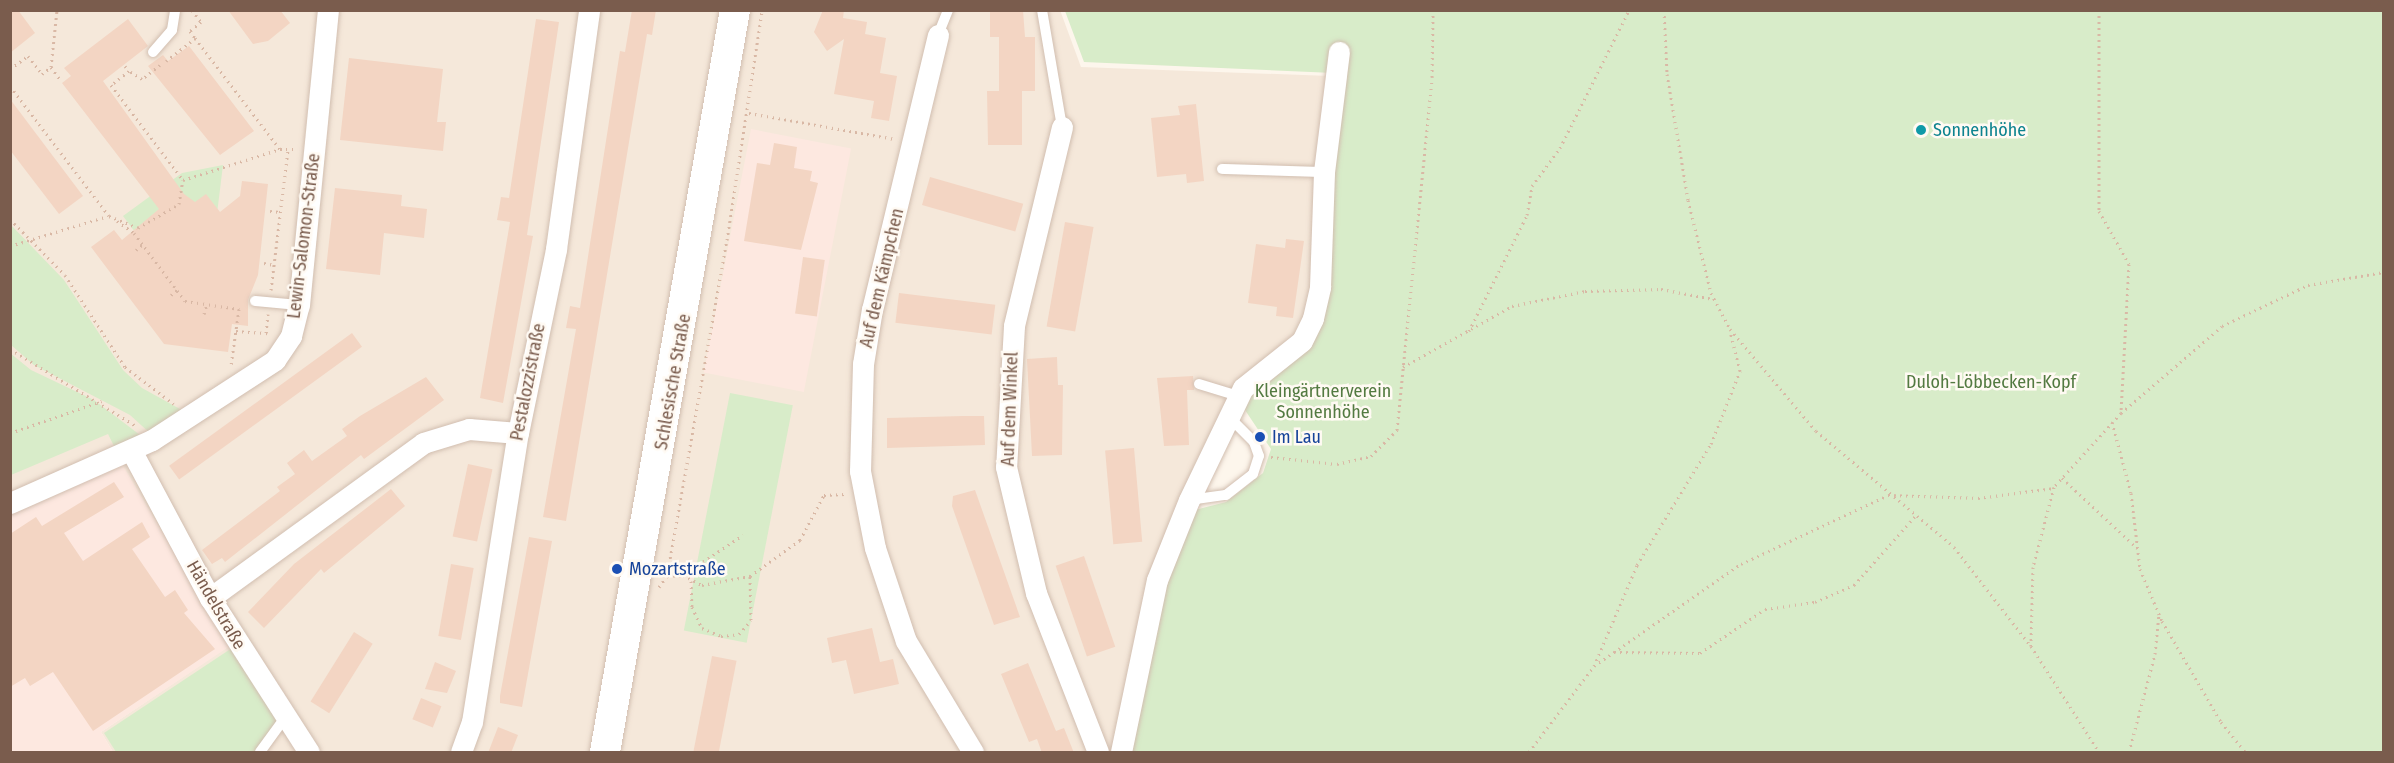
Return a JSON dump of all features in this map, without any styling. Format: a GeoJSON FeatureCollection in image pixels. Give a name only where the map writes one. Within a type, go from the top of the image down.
{"type":"FeatureCollection","features":[{"type":"Feature","properties":{"kind":"main road","name":"Schlesische Straße"},"geometry":{"type":"LineString","coordinates":[[605,753],[735,10]]}},
{"type":"Feature","properties":{"kind":"street","name":"Lewin-Salomon-Straße"},"geometry":{"type":"LineString","coordinates":[[10,503],[132,452],[198,413],[274,360],[291,336],[299,305],[328,10]]}},
{"type":"Feature","properties":{"kind":"street","name":"Pestalozzistraße"},"geometry":{"type":"LineString","coordinates":[[461,753],[472,722],[518,433],[556,249],[589,10]]}},
{"type":"Feature","properties":{"kind":"street","name":"Auf dem Kämpchen"},"geometry":{"type":"LineString","coordinates":[[938,35],[863,364],[863,493],[906,641],[973,753]]}},
{"type":"Feature","properties":{"kind":"street"},"geometry":{"type":"LineString","coordinates":[[1121,753],[1157,580],[1189,500],[1239,396],[1302,341],[1312,318],[1320,287],[1324,172],[1339,52]]}},
{"type":"Feature","properties":{"kind":"street","name":"Auf dem Winkel"},"geometry":{"type":"LineString","coordinates":[[1062,127],[1014,326],[1006,467],[1036,593],[1098,753]]}},
{"type":"Feature","properties":{"kind":"street"},"geometry":{"type":"LineString","coordinates":[[210,598],[423,443],[469,429],[518,433]]}},
{"type":"Feature","properties":{"kind":"street","name":"Händelstraße"},"geometry":{"type":"LineString","coordinates":[[132,452],[210,598],[284,719],[309,753]]}},
{"type":"Feature","properties":{"kind":"lane"},"geometry":{"type":"LineString","coordinates":[[153,52],[172,30],[175,10]]}},
{"type":"Feature","properties":{"kind":"lane"},"geometry":{"type":"LineString","coordinates":[[938,35],[948,10]]}},
{"type":"Feature","properties":{"kind":"lane"},"geometry":{"type":"LineString","coordinates":[[1042,10],[1062,127]]}},
{"type":"Feature","properties":{"kind":"lane"},"geometry":{"type":"LineString","coordinates":[[1222,169],[1324,172]]}},
{"type":"Feature","properties":{"kind":"lane"},"geometry":{"type":"LineString","coordinates":[[255,301],[299,305]]}},
{"type":"Feature","properties":{"kind":"lane"},"geometry":{"type":"LineString","coordinates":[[1199,384],[1239,396]]}},
{"type":"Feature","properties":{"kind":"lane"},"geometry":{"type":"LineString","coordinates":[[1189,500],[1226,495],[1253,474],[1259,456],[1254,442],[1228,416]]}},
{"type":"Feature","properties":{"kind":"lane"},"geometry":{"type":"LineString","coordinates":[[260,753],[284,719]]}},
{"type":"Feature","properties":{"kind":"path"},"geometry":{"type":"LineString","coordinates":[[57,10],[51,67],[59,78]]}},
{"type":"Feature","properties":{"kind":"path"},"geometry":{"type":"LineString","coordinates":[[192,10],[201,22],[190,31],[211,63],[280,149]]}},
{"type":"Feature","properties":{"kind":"path"},"geometry":{"type":"LineString","coordinates":[[652,596],[667,576],[749,113],[762,10]]}},
{"type":"Feature","properties":{"kind":"path"},"geometry":{"type":"LineString","coordinates":[[1259,456],[1337,464],[1371,456],[1397,429],[1420,154],[1431,77],[1432,10]]}},
{"type":"Feature","properties":{"kind":"path"},"geometry":{"type":"LineString","coordinates":[[1469,331],[1527,215],[1532,186],[1560,148],[1629,10]]}},
{"type":"Feature","properties":{"kind":"path"},"geometry":{"type":"LineString","coordinates":[[1664,10],[1666,74],[1688,200],[1714,300],[1730,329],[1816,431],[1888,495],[1917,513],[1954,547],[2031,646],[2099,753]]}},
{"type":"Feature","properties":{"kind":"path"},"geometry":{"type":"LineString","coordinates":[[2099,10],[2099,211],[2129,264],[2121,413]]}},
{"type":"Feature","properties":{"kind":"path"},"geometry":{"type":"LineString","coordinates":[[125,66],[142,79],[195,38]]}},
{"type":"Feature","properties":{"kind":"path"},"geometry":{"type":"LineString","coordinates":[[16,55],[21,61]]}},
{"type":"Feature","properties":{"kind":"path"},"geometry":{"type":"LineString","coordinates":[[10,69],[28,56],[42,74],[51,67]]}},
{"type":"Feature","properties":{"kind":"path"},"geometry":{"type":"LineString","coordinates":[[10,246],[34,241],[109,216],[138,228],[152,224],[179,204],[183,180],[111,85],[129,71]]}},
{"type":"Feature","properties":{"kind":"path"},"geometry":{"type":"LineString","coordinates":[[10,86],[109,216],[142,244],[185,301],[239,309],[220,398]]}},
{"type":"Feature","properties":{"kind":"path"},"geometry":{"type":"LineString","coordinates":[[749,113],[913,142]]}},
{"type":"Feature","properties":{"kind":"path"},"geometry":{"type":"LineString","coordinates":[[183,180],[280,149],[315,150]]}},
{"type":"Feature","properties":{"kind":"path"},"geometry":{"type":"LineString","coordinates":[[266,333],[288,149]]}},
{"type":"Feature","properties":{"kind":"path"},"geometry":{"type":"LineString","coordinates":[[270,211],[280,212]]}},
{"type":"Feature","properties":{"kind":"path"},"geometry":{"type":"LineString","coordinates":[[10,219],[34,241],[97,317],[125,367],[145,386],[198,413]]}},
{"type":"Feature","properties":{"kind":"path"},"geometry":{"type":"LineString","coordinates":[[136,250],[142,244]]}},
{"type":"Feature","properties":{"kind":"path"},"geometry":{"type":"LineString","coordinates":[[264,263],[274,265]]}},
{"type":"Feature","properties":{"kind":"path"},"geometry":{"type":"LineString","coordinates":[[2031,646],[2033,567],[2054,488],[2112,422],[2222,326],[2308,285],[2384,272]]}},
{"type":"Feature","properties":{"kind":"path"},"geometry":{"type":"LineString","coordinates":[[1403,367],[1512,306],[1585,291],[1661,289],[1714,300]]}},
{"type":"Feature","properties":{"kind":"path"},"geometry":{"type":"LineString","coordinates":[[171,295],[177,290]]}},
{"type":"Feature","properties":{"kind":"path"},"geometry":{"type":"LineString","coordinates":[[204,314],[207,304]]}},
{"type":"Feature","properties":{"kind":"path"},"geometry":{"type":"LineString","coordinates":[[1529,753],[1594,666],[1637,565],[1719,424],[1740,371],[1730,329]]}},
{"type":"Feature","properties":{"kind":"path"},"geometry":{"type":"LineString","coordinates":[[236,331],[291,336]]}},
{"type":"Feature","properties":{"kind":"path"},"geometry":{"type":"LineString","coordinates":[[10,349],[32,366],[102,401],[152,440]]}},
{"type":"Feature","properties":{"kind":"path"},"geometry":{"type":"LineString","coordinates":[[10,433],[102,401]]}},
{"type":"Feature","properties":{"kind":"path"},"geometry":{"type":"LineString","coordinates":[[2112,422],[2127,471],[2140,569],[2159,612],[2221,722],[2245,753]]}},
{"type":"Feature","properties":{"kind":"path"},"geometry":{"type":"LineString","coordinates":[[2062,478],[2138,549]]}},
{"type":"Feature","properties":{"kind":"path"},"geometry":{"type":"LineString","coordinates":[[1594,666],[1740,564],[1888,495],[1978,498],[2054,488]]}},
{"type":"Feature","properties":{"kind":"path"},"geometry":{"type":"LineString","coordinates":[[683,575],[691,581],[750,576],[800,540],[824,495],[863,493]]}},
{"type":"Feature","properties":{"kind":"path"},"geometry":{"type":"LineString","coordinates":[[1612,652],[1700,653],[1765,609],[1815,602],[1854,585],[1917,513]]}},
{"type":"Feature","properties":{"kind":"path"},"geometry":{"type":"LineString","coordinates":[[667,576],[683,575],[743,535]]}},
{"type":"Feature","properties":{"kind":"path"},"geometry":{"type":"LineString","coordinates":[[691,581],[692,607],[702,628],[721,636],[739,634],[751,620],[750,576]]}},
{"type":"Feature","properties":{"kind":"path"},"geometry":{"type":"LineString","coordinates":[[2129,753],[2155,654],[2159,612]]}},
{"type":"Feature","properties":{"kind":"shaded area"},"geometry":{"type":"Polygon","coordinates":[[[1060,10],[1081,67],[1330,76],[1316,287],[1301,337],[1241,385],[1207,447],[1120,752],[113,752],[101,732],[229,646],[11,512],[11,11],[1060,10]]]}},
{"type":"Feature","properties":{"kind":"shaded area"},"geometry":{"type":"Polygon","coordinates":[[[751,129],[851,148],[804,392],[704,372],[751,129]]]}},
{"type":"Feature","properties":{"kind":"shaded area"},"geometry":{"type":"Polygon","coordinates":[[[122,464],[230,646],[101,732],[113,752],[11,752],[10,512],[122,464]]]}},
{"type":"Feature","properties":{"kind":"green space","name":"Duloh-Löbbecken-Kopf"},"geometry":{"type":"Polygon","coordinates":[[[1065,11],[2383,11],[2383,752],[1126,752],[1160,579],[1187,512],[1226,502],[1263,473],[1271,449],[1241,404],[1314,339],[1325,317],[1334,73],[1084,62],[1065,11]]]}},
{"type":"Feature","properties":{"kind":"green space"},"geometry":{"type":"Polygon","coordinates":[[[223,165],[206,303],[186,300],[123,216],[182,173],[223,165]]]}},
{"type":"Feature","properties":{"kind":"green space"},"geometry":{"type":"Polygon","coordinates":[[[10,224],[64,280],[123,370],[142,388],[189,414],[152,435],[130,415],[34,365],[11,345],[10,224]]]}},
{"type":"Feature","properties":{"kind":"green space"},"geometry":{"type":"Polygon","coordinates":[[[10,353],[31,370],[94,400],[140,435],[115,448],[108,434],[11,475],[10,353]]]}},
{"type":"Feature","properties":{"kind":"green space"},"geometry":{"type":"Polygon","coordinates":[[[730,393],[793,405],[747,643],[684,631],[730,393]]]}},
{"type":"Feature","properties":{"kind":"green space"},"geometry":{"type":"Polygon","coordinates":[[[232,648],[279,719],[255,752],[116,752],[104,733],[232,648]]]}},
{"type":"Feature","properties":{"kind":"building"},"geometry":{"type":"Polygon","coordinates":[[[10,10],[18,10],[35,33],[10,53],[10,10]]]}},
{"type":"Feature","properties":{"kind":"building"},"geometry":{"type":"Polygon","coordinates":[[[228,10],[280,10],[290,23],[268,41],[253,44],[228,10]]]}},
{"type":"Feature","properties":{"kind":"building"},"geometry":{"type":"Polygon","coordinates":[[[632,10],[656,10],[652,35],[647,34],[566,521],[543,517],[576,329],[566,328],[570,306],[580,308],[620,51],[625,52],[632,10]]]}},
{"type":"Feature","properties":{"kind":"building"},"geometry":{"type":"Polygon","coordinates":[[[823,10],[844,10],[843,18],[867,22],[865,34],[886,38],[880,73],[897,76],[889,121],[871,118],[874,101],[834,94],[844,39],[827,51],[814,32],[823,10]]]}},
{"type":"Feature","properties":{"kind":"building"},"geometry":{"type":"Polygon","coordinates":[[[990,10],[1023,10],[1025,37],[1035,37],[1035,91],[1022,91],[1022,145],[988,145],[987,91],[999,91],[999,37],[990,37],[990,10]]]}},
{"type":"Feature","properties":{"kind":"building"},"geometry":{"type":"Polygon","coordinates":[[[128,19],[148,46],[103,81],[184,194],[195,202],[206,194],[220,212],[240,196],[242,181],[268,184],[258,275],[248,300],[248,326],[232,324],[228,352],[164,344],[91,247],[114,230],[122,240],[159,209],[62,83],[71,76],[64,68],[128,19]]]}},
{"type":"Feature","properties":{"kind":"building"},"geometry":{"type":"Polygon","coordinates":[[[536,19],[559,22],[527,235],[533,236],[503,403],[480,398],[510,222],[497,220],[501,197],[509,198],[536,19]]]}},
{"type":"Feature","properties":{"kind":"building"},"geometry":{"type":"Polygon","coordinates":[[[189,46],[254,131],[220,155],[148,66],[163,55],[168,61],[189,46]]]}},
{"type":"Feature","properties":{"kind":"building"},"geometry":{"type":"Polygon","coordinates":[[[349,58],[443,69],[437,122],[446,122],[443,151],[340,140],[349,58]]]}},
{"type":"Feature","properties":{"kind":"building"},"geometry":{"type":"Polygon","coordinates":[[[10,99],[83,196],[59,214],[10,150],[10,99]]]}},
{"type":"Feature","properties":{"kind":"building"},"geometry":{"type":"Polygon","coordinates":[[[1196,104],[1204,181],[1187,183],[1186,174],[1157,177],[1151,118],[1180,115],[1178,106],[1196,104]]]}},
{"type":"Feature","properties":{"kind":"building"},"geometry":{"type":"Polygon","coordinates":[[[774,143],[797,147],[794,168],[812,171],[810,181],[818,183],[801,250],[744,241],[757,163],[770,165],[774,143]]]}},
{"type":"Feature","properties":{"kind":"building"},"geometry":{"type":"Polygon","coordinates":[[[930,177],[1023,204],[1015,232],[922,205],[930,177]]]}},
{"type":"Feature","properties":{"kind":"building"},"geometry":{"type":"Polygon","coordinates":[[[335,188],[402,195],[401,206],[427,209],[424,238],[384,233],[380,275],[326,269],[335,188]]]}},
{"type":"Feature","properties":{"kind":"building"},"geometry":{"type":"Polygon","coordinates":[[[1065,222],[1094,227],[1075,331],[1047,326],[1065,222]]]}},
{"type":"Feature","properties":{"kind":"building"},"geometry":{"type":"Polygon","coordinates":[[[1286,239],[1304,241],[1293,318],[1276,316],[1277,307],[1248,303],[1256,244],[1285,248],[1286,239]]]}},
{"type":"Feature","properties":{"kind":"building"},"geometry":{"type":"Polygon","coordinates":[[[803,257],[825,260],[817,317],[795,313],[803,257]]]}},
{"type":"Feature","properties":{"kind":"building"},"geometry":{"type":"Polygon","coordinates":[[[899,293],[995,305],[992,335],[895,323],[899,293]]]}},
{"type":"Feature","properties":{"kind":"building"},"geometry":{"type":"Polygon","coordinates":[[[352,333],[362,347],[179,480],[169,466],[352,333]]]}},
{"type":"Feature","properties":{"kind":"building"},"geometry":{"type":"Polygon","coordinates":[[[1057,357],[1058,385],[1063,385],[1062,455],[1032,456],[1027,359],[1057,357]]]}},
{"type":"Feature","properties":{"kind":"building"},"geometry":{"type":"Polygon","coordinates":[[[1193,376],[1194,390],[1187,390],[1189,445],[1164,446],[1157,378],[1193,376]]]}},
{"type":"Feature","properties":{"kind":"building"},"geometry":{"type":"Polygon","coordinates":[[[426,377],[444,400],[364,459],[361,455],[225,562],[222,558],[212,564],[202,550],[280,491],[277,487],[295,474],[287,463],[304,450],[312,461],[347,436],[342,429],[426,377]]]}},
{"type":"Feature","properties":{"kind":"building"},"geometry":{"type":"Polygon","coordinates":[[[984,416],[985,445],[887,448],[887,418],[984,416]]]}},
{"type":"Feature","properties":{"kind":"building"},"geometry":{"type":"Polygon","coordinates":[[[1134,448],[1142,542],[1113,544],[1105,451],[1134,448]]]}},
{"type":"Feature","properties":{"kind":"building"},"geometry":{"type":"Polygon","coordinates":[[[468,464],[492,469],[477,542],[453,536],[468,464]]]}},
{"type":"Feature","properties":{"kind":"building"},"geometry":{"type":"Polygon","coordinates":[[[114,482],[124,497],[64,533],[83,561],[142,522],[150,537],[132,549],[165,597],[175,590],[188,610],[184,613],[215,649],[93,731],[53,672],[30,686],[25,678],[10,687],[10,534],[36,517],[42,526],[114,482]]]}},
{"type":"Feature","properties":{"kind":"building"},"geometry":{"type":"Polygon","coordinates":[[[391,489],[405,506],[324,573],[321,569],[264,628],[248,612],[294,564],[391,489]]]}},
{"type":"Feature","properties":{"kind":"building"},"geometry":{"type":"Polygon","coordinates":[[[975,490],[1020,617],[994,625],[952,506],[953,496],[975,490]]]}},
{"type":"Feature","properties":{"kind":"building"},"geometry":{"type":"Polygon","coordinates":[[[529,537],[552,541],[522,707],[500,703],[500,696],[529,537]]]}},
{"type":"Feature","properties":{"kind":"building"},"geometry":{"type":"Polygon","coordinates":[[[1084,556],[1115,647],[1087,657],[1056,566],[1084,556]]]}},
{"type":"Feature","properties":{"kind":"building"},"geometry":{"type":"Polygon","coordinates":[[[451,564],[474,568],[461,640],[438,636],[451,564]]]}},
{"type":"Feature","properties":{"kind":"building"},"geometry":{"type":"Polygon","coordinates":[[[872,628],[880,662],[893,659],[899,684],[854,694],[846,660],[832,663],[827,638],[872,628]]]}},
{"type":"Feature","properties":{"kind":"building"},"geometry":{"type":"Polygon","coordinates":[[[354,632],[373,644],[329,713],[311,702],[354,632]]]}},
{"type":"Feature","properties":{"kind":"building"},"geometry":{"type":"Polygon","coordinates":[[[712,656],[737,661],[719,752],[693,752],[712,656]]]}},
{"type":"Feature","properties":{"kind":"building"},"geometry":{"type":"Polygon","coordinates":[[[435,662],[456,671],[447,693],[425,689],[435,662]]]}},
{"type":"Feature","properties":{"kind":"building"},"geometry":{"type":"Polygon","coordinates":[[[1028,663],[1056,731],[1064,728],[1074,753],[1042,753],[1037,739],[1029,742],[1001,674],[1028,663]]]}},
{"type":"Feature","properties":{"kind":"building"},"geometry":{"type":"Polygon","coordinates":[[[421,698],[441,706],[433,728],[412,719],[421,698]]]}},
{"type":"Feature","properties":{"kind":"building"},"geometry":{"type":"Polygon","coordinates":[[[498,727],[518,735],[511,753],[488,753],[498,727]]]}},
{"type":"Feature","properties":{"kind":"place","name":"Sonnenhöhe"},"geometry":{"type":"Point","coordinates":[1921,130]}},
{"type":"Feature","properties":{"kind":"place","name":"Im Lau"},"geometry":{"type":"Point","coordinates":[1260,437]}},
{"type":"Feature","properties":{"kind":"place","name":"Mozartstraße"},"geometry":{"type":"Point","coordinates":[617,569]}},
{"type":"Feature","properties":{"kind":"park label","name":"Kleingärtnerverein Sonnenhöhe"},"geometry":{"type":"Point","coordinates":[1323,402]}}]}
